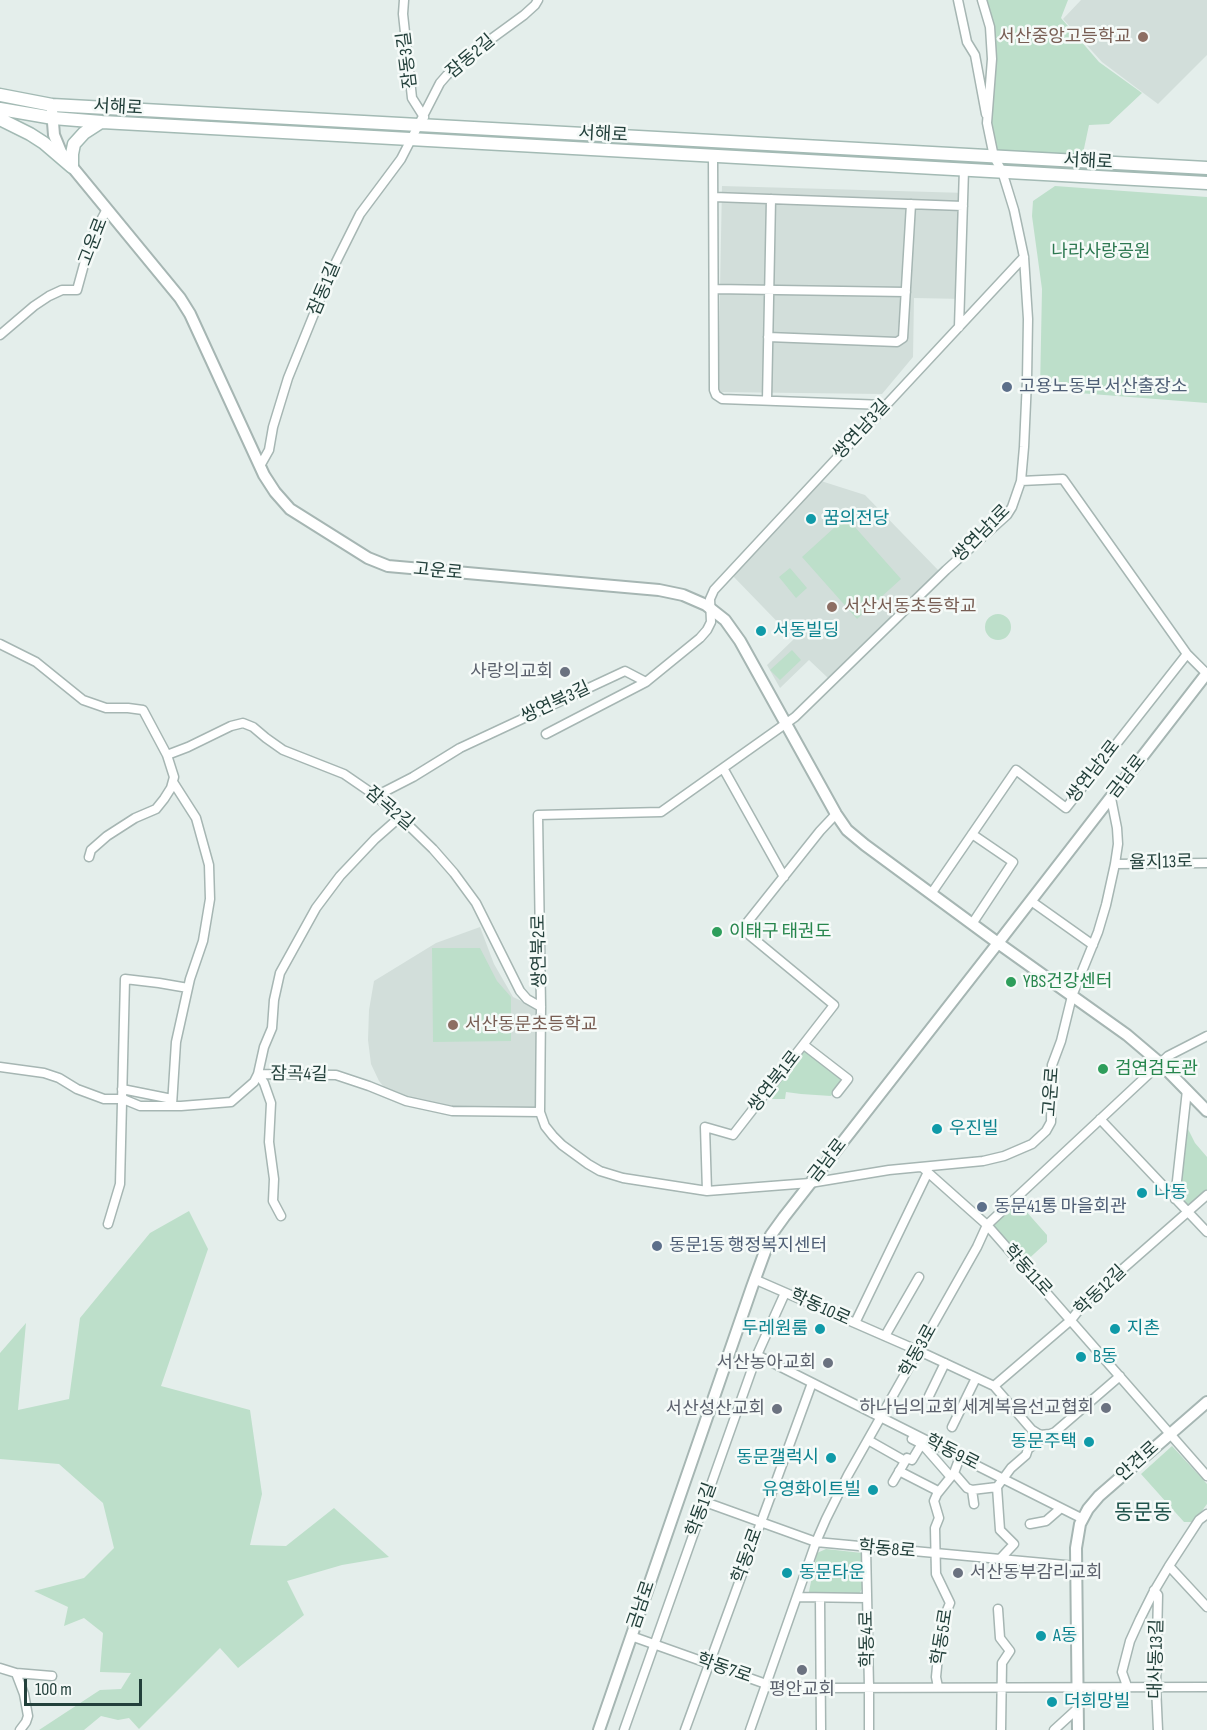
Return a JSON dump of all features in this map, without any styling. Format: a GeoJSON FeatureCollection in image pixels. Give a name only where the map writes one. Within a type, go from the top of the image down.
{"type":"FeatureCollection","features":[{"type":"Feature","properties":{"kind":"main road","name":"서해로"},"geometry":{"type":"LineString","coordinates":[[0,94],[52,105],[421,121],[1207,168]]}},
{"type":"Feature","properties":{"kind":"main road","name":"서해로"},"geometry":{"type":"LineString","coordinates":[[0,109],[53,118],[102,122],[1207,183]]}},
{"type":"Feature","properties":{"kind":"main road"},"geometry":{"type":"LineString","coordinates":[[0,119],[44,143],[72,167]]}},
{"type":"Feature","properties":{"kind":"main road"},"geometry":{"type":"LineString","coordinates":[[72,167],[72,149],[77,140],[88,129],[102,122]]}},
{"type":"Feature","properties":{"kind":"street","name":"잠동3길"},"geometry":{"type":"LineString","coordinates":[[404,0],[403,14],[412,98],[421,121]]}},
{"type":"Feature","properties":{"kind":"street","name":"잠동2길"},"geometry":{"type":"LineString","coordinates":[[421,121],[440,83],[453,68],[524,15],[538,0]]}},
{"type":"Feature","properties":{"kind":"street"},"geometry":{"type":"LineString","coordinates":[[958,0],[968,42],[975,55],[987,123]]}},
{"type":"Feature","properties":{"kind":"street"},"geometry":{"type":"LineString","coordinates":[[982,0],[990,27],[992,59],[987,123]]}},
{"type":"Feature","properties":{"kind":"street","name":"고운로"},"geometry":{"type":"LineString","coordinates":[[52,105],[56,142],[72,167],[166,279],[185,306],[271,488],[290,509],[362,554],[388,566],[659,590],[689,597],[711,608],[728,624],[737,637],[844,826],[855,837],[931,894],[1137,1043],[1207,1111]]}},
{"type":"Feature","properties":{"kind":"street","name":"잠동1길"},"geometry":{"type":"LineString","coordinates":[[260,466],[268,450],[288,378],[331,272],[360,214],[401,159],[421,121]]}},
{"type":"Feature","properties":{"kind":"street","name":"쌍연남1로"},"geometry":{"type":"LineString","coordinates":[[723,768],[787,724],[1012,507],[1021,481],[1028,375],[1028,319],[1024,257],[1014,210],[1002,171],[994,157],[987,123]]}},
{"type":"Feature","properties":{"kind":"street"},"geometry":{"type":"LineString","coordinates":[[713,156],[715,394],[717,397],[885,405]]}},
{"type":"Feature","properties":{"kind":"street"},"geometry":{"type":"LineString","coordinates":[[959,327],[964,169]]}},
{"type":"Feature","properties":{"kind":"street"},"geometry":{"type":"LineString","coordinates":[[714,197],[963,206]]}},
{"type":"Feature","properties":{"kind":"street"},"geometry":{"type":"LineString","coordinates":[[767,400],[771,199]]}},
{"type":"Feature","properties":{"kind":"street"},"geometry":{"type":"LineString","coordinates":[[768,337],[897,342],[904,336],[911,204]]}},
{"type":"Feature","properties":{"kind":"street","name":"고운로"},"geometry":{"type":"LineString","coordinates":[[0,335],[33,306],[49,296],[62,290],[77,290],[91,239],[107,209]]}},
{"type":"Feature","properties":{"kind":"street","name":"쌍연남3길"},"geometry":{"type":"LineString","coordinates":[[711,608],[711,596],[718,585],[1024,257]]}},
{"type":"Feature","properties":{"kind":"street"},"geometry":{"type":"LineString","coordinates":[[714,289],[906,292]]}},
{"type":"Feature","properties":{"kind":"street"},"geometry":{"type":"LineString","coordinates":[[1021,481],[1063,479],[1187,654],[1207,674]]}},
{"type":"Feature","properties":{"kind":"street"},"geometry":{"type":"LineString","coordinates":[[546,734],[646,682],[704,634],[711,622],[711,608]]}},
{"type":"Feature","properties":{"kind":"street"},"geometry":{"type":"LineString","coordinates":[[0,644],[36,662],[83,700],[106,708],[143,710],[167,755],[173,782],[196,818],[209,865],[210,899],[203,941],[188,988],[176,1042],[172,1102],[122,1089]]}},
{"type":"Feature","properties":{"kind":"street","name":"쌍연남2로"},"geometry":{"type":"LineString","coordinates":[[931,894],[1016,770],[1066,808],[1187,654]]}},
{"type":"Feature","properties":{"kind":"street","name":"쌍연북3길"},"geometry":{"type":"LineString","coordinates":[[376,796],[413,777],[460,748],[625,671],[646,682]]}},
{"type":"Feature","properties":{"kind":"street","name":"금남로"},"geometry":{"type":"LineString","coordinates":[[599,1730],[771,1235],[1207,674]]}},
{"type":"Feature","properties":{"kind":"street","name":"잠곡2길"},"geometry":{"type":"LineString","coordinates":[[167,755],[231,726],[243,723],[253,726],[283,750],[344,774],[376,796],[400,817],[454,873],[476,903],[520,991],[527,999],[541,1007]]}},
{"type":"Feature","properties":{"kind":"street"},"geometry":{"type":"LineString","coordinates":[[723,768],[784,877],[836,814]]}},
{"type":"Feature","properties":{"kind":"street","name":"쌍연북2로"},"geometry":{"type":"LineString","coordinates":[[540,1112],[538,815],[661,812],[723,768]]}},
{"type":"Feature","properties":{"kind":"street"},"geometry":{"type":"LineString","coordinates":[[89,857],[92,850],[107,836],[135,818],[156,809],[173,782]]}},
{"type":"Feature","properties":{"kind":"street","name":"율지13로"},"geometry":{"type":"LineString","coordinates":[[1106,905],[1118,844],[1111,798]]}},
{"type":"Feature","properties":{"kind":"street"},"geometry":{"type":"LineString","coordinates":[[281,1216],[273,1202],[274,1179],[269,1142],[271,1103],[258,1074],[264,1047],[272,1028],[274,1000],[280,973],[316,908],[340,876],[375,839],[400,817]]}},
{"type":"Feature","properties":{"kind":"street"},"geometry":{"type":"LineString","coordinates":[[972,834],[1013,862],[972,924]]}},
{"type":"Feature","properties":{"kind":"street","name":"율지13로"},"geometry":{"type":"LineString","coordinates":[[1115,864],[1207,863]]}},
{"type":"Feature","properties":{"kind":"street","name":"쌍연북1로"},"geometry":{"type":"LineString","coordinates":[[707,1191],[705,1126],[733,1135],[834,1005],[742,929],[784,877]]}},
{"type":"Feature","properties":{"kind":"street"},"geometry":{"type":"LineString","coordinates":[[1031,901],[1093,945]]}},
{"type":"Feature","properties":{"kind":"street","name":"고운로"},"geometry":{"type":"LineString","coordinates":[[926,1170],[994,1159],[1028,1146],[1043,1135],[1049,1127],[1052,1116],[1052,1065],[1061,1041],[1072,996],[1093,945],[1106,905]]}},
{"type":"Feature","properties":{"kind":"street"},"geometry":{"type":"LineString","coordinates":[[108,1224],[120,1184],[125,979],[159,982],[188,988]]}},
{"type":"Feature","properties":{"kind":"street","name":"학동3로"},"geometry":{"type":"LineString","coordinates":[[750,1730],[816,1542],[839,1491],[987,1226],[1168,1056],[1207,1036]]}},
{"type":"Feature","properties":{"kind":"street"},"geometry":{"type":"LineString","coordinates":[[804,1045],[848,1079],[837,1093]]}},
{"type":"Feature","properties":{"kind":"street","name":"잠곡4길"},"geometry":{"type":"LineString","coordinates":[[0,1067],[44,1073],[104,1099],[122,1100],[141,1106],[172,1102],[231,1102],[254,1082],[258,1074],[336,1075],[406,1101],[452,1111],[540,1112]]}},
{"type":"Feature","properties":{"kind":"street"},"geometry":{"type":"LineString","coordinates":[[1175,1198],[1187,1090]]}},
{"type":"Feature","properties":{"kind":"street"},"geometry":{"type":"LineString","coordinates":[[540,1112],[544,1124],[553,1136],[580,1159],[600,1171],[622,1178],[707,1191],[810,1183],[889,1170],[926,1170],[855,1323]]}},
{"type":"Feature","properties":{"kind":"street"},"geometry":{"type":"LineString","coordinates":[[1100,1119],[1207,1233]]}},
{"type":"Feature","properties":{"kind":"street","name":"학동11로"},"geometry":{"type":"LineString","coordinates":[[926,1170],[987,1226],[1207,1476]]}},
{"type":"Feature","properties":{"kind":"street","name":"학동12길"},"geometry":{"type":"LineString","coordinates":[[994,1386],[1071,1320],[1086,1302],[1207,1195]]}},
{"type":"Feature","properties":{"kind":"street"},"geometry":{"type":"LineString","coordinates":[[885,1336],[918,1277]]}},
{"type":"Feature","properties":{"kind":"street","name":"학동10로"},"geometry":{"type":"LineString","coordinates":[[754,1279],[994,1386],[1032,1430],[1037,1434],[1045,1435]]}},
{"type":"Feature","properties":{"kind":"street","name":"학동1길"},"geometry":{"type":"LineString","coordinates":[[624,1730],[757,1355],[785,1293]]}},
{"type":"Feature","properties":{"kind":"street","name":"학동9로"},"geometry":{"type":"LineString","coordinates":[[757,1355],[901,1427],[923,1442],[960,1457],[1083,1519]]}},
{"type":"Feature","properties":{"kind":"street"},"geometry":{"type":"LineString","coordinates":[[929,1396],[945,1363]]}},
{"type":"Feature","properties":{"kind":"street"},"geometry":{"type":"LineString","coordinates":[[1000,1559],[1014,1544],[1000,1530],[998,1488],[1011,1468],[1026,1455],[1028,1449],[1045,1435],[1055,1432],[1120,1376]]}},
{"type":"Feature","properties":{"kind":"street"},"geometry":{"type":"LineString","coordinates":[[952,1427],[976,1378]]}},
{"type":"Feature","properties":{"kind":"street","name":"학동2로"},"geometry":{"type":"LineString","coordinates":[[685,1730],[812,1383]]}},
{"type":"Feature","properties":{"kind":"street","name":"안견로"},"geometry":{"type":"LineString","coordinates":[[1078,1730],[1076,1541],[1083,1519],[1099,1496],[1207,1402]]}},
{"type":"Feature","properties":{"kind":"street"},"geometry":{"type":"LineString","coordinates":[[868,1440],[905,1461]]}},
{"type":"Feature","properties":{"kind":"street"},"geometry":{"type":"LineString","coordinates":[[893,1482],[907,1458],[912,1460],[923,1442],[967,1488],[972,1490],[998,1488]]}},
{"type":"Feature","properties":{"kind":"street"},"geometry":{"type":"LineString","coordinates":[[899,1471],[938,1491],[952,1474],[960,1457]]}},
{"type":"Feature","properties":{"kind":"street"},"geometry":{"type":"LineString","coordinates":[[972,1490],[974,1504]]}},
{"type":"Feature","properties":{"kind":"street","name":"학동5로"},"geometry":{"type":"LineString","coordinates":[[938,1491],[934,1501],[939,1518],[935,1528],[936,1574],[950,1603],[941,1625],[936,1677],[938,1687]]}},
{"type":"Feature","properties":{"kind":"street","name":"학동8로"},"geometry":{"type":"LineString","coordinates":[[705,1502],[816,1542],[1076,1566]]}},
{"type":"Feature","properties":{"kind":"street"},"geometry":{"type":"LineString","coordinates":[[1030,1524],[1046,1521],[1061,1508]]}},
{"type":"Feature","properties":{"kind":"street","name":"대사동13길"},"geometry":{"type":"LineString","coordinates":[[1127,1686],[1122,1672],[1129,1644],[1154,1590],[1199,1520],[1207,1514]]}},
{"type":"Feature","properties":{"kind":"street","name":"학동4로"},"geometry":{"type":"LineString","coordinates":[[866,1548],[869,1730]]}},
{"type":"Feature","properties":{"kind":"street"},"geometry":{"type":"LineString","coordinates":[[1169,1566],[1207,1607]]}},
{"type":"Feature","properties":{"kind":"street","name":"대사동13길"},"geometry":{"type":"LineString","coordinates":[[1154,1590],[1158,1595],[1156,1686],[1158,1730]]}},
{"type":"Feature","properties":{"kind":"street"},"geometry":{"type":"LineString","coordinates":[[797,1597],[867,1598]]}},
{"type":"Feature","properties":{"kind":"street"},"geometry":{"type":"LineString","coordinates":[[820,1598],[821,1730]]}},
{"type":"Feature","properties":{"kind":"street"},"geometry":{"type":"LineString","coordinates":[[998,1609],[1000,1638],[1010,1651],[1002,1663],[1001,1730]]}},
{"type":"Feature","properties":{"kind":"street","name":"학동7로"},"geometry":{"type":"LineString","coordinates":[[631,1636],[766,1684],[820,1688],[1207,1687]]}},
{"type":"Feature","properties":{"kind":"street"},"geometry":{"type":"LineString","coordinates":[[0,1668],[16,1673],[52,1676]]}},
{"type":"Feature","properties":{"kind":"street"},"geometry":{"type":"LineString","coordinates":[[16,1673],[28,1710],[26,1722],[20,1730]]}},
{"type":"Feature","properties":{"kind":"street"},"geometry":{"type":"LineString","coordinates":[[1054,1730],[1077,1709]]}},
{"type":"Feature","properties":{"kind":"shaded area","name":"서산중앙고등학교"},"geometry":{"type":"Polygon","coordinates":[[[1081,0],[1207,0],[1207,55],[1158,104],[1102,62],[1063,19],[1081,0]]]}},
{"type":"Feature","properties":{"kind":"shaded area"},"geometry":{"type":"Polygon","coordinates":[[[722,186],[967,193],[964,299],[914,298],[913,357],[882,394],[718,392],[722,186]]]}},
{"type":"Feature","properties":{"kind":"shaded area","name":"서산서동초등학교"},"geometry":{"type":"Polygon","coordinates":[[[821,481],[865,495],[939,571],[828,678],[809,660],[780,688],[767,665],[794,639],[731,574],[821,481]]]}},
{"type":"Feature","properties":{"kind":"shaded area","name":"서산동문초등학교"},"geometry":{"type":"Polygon","coordinates":[[[480,927],[494,964],[513,997],[539,1009],[535,1109],[455,1108],[408,1098],[384,1087],[371,1064],[368,1040],[369,1010],[374,981],[436,943],[480,927]]]}},
{"type":"Feature","properties":{"kind":"green space"},"geometry":{"type":"Polygon","coordinates":[[[985,0],[1068,0],[1061,18],[1099,62],[1142,93],[1109,124],[1089,125],[1082,158],[1000,152],[996,147],[991,129],[994,73],[985,0]]]}},
{"type":"Feature","properties":{"kind":"green space","name":"나라사랑공원"},"geometry":{"type":"Polygon","coordinates":[[[1055,186],[1207,197],[1207,403],[1040,390],[1042,289],[1032,216],[1033,201],[1055,186]]]}},
{"type":"Feature","properties":{"kind":"green space"},"geometry":{"type":"Polygon","coordinates":[[[846,517],[901,579],[857,619],[802,557],[846,517]]]}},
{"type":"Feature","properties":{"kind":"green space"},"geometry":{"type":"Polygon","coordinates":[[[790,568],[807,588],[796,598],[779,577],[790,568]]]}},
{"type":"Feature","properties":{"kind":"green space"},"geometry":{"type":"Polygon","coordinates":[[[998,614],[1007,618],[1011,627],[1007,636],[998,640],[989,636],[985,627],[989,618],[998,614]]]}},
{"type":"Feature","properties":{"kind":"green space"},"geometry":{"type":"Polygon","coordinates":[[[792,650],[801,660],[780,680],[770,670],[792,650]]]}},
{"type":"Feature","properties":{"kind":"green space"},"geometry":{"type":"Polygon","coordinates":[[[432,948],[480,948],[497,981],[511,997],[511,1041],[433,1042],[432,948]]]}},
{"type":"Feature","properties":{"kind":"green space"},"geometry":{"type":"Polygon","coordinates":[[[802,1052],[807,1052],[841,1077],[842,1083],[831,1096],[786,1092],[785,1099],[765,1099],[802,1052]]]}},
{"type":"Feature","properties":{"kind":"green space"},"geometry":{"type":"Polygon","coordinates":[[[1187,1127],[1195,1143],[1207,1157],[1207,1190],[1189,1206],[1179,1198],[1187,1127]]]}},
{"type":"Feature","properties":{"kind":"green space"},"geometry":{"type":"Polygon","coordinates":[[[1017,1201],[1047,1235],[1047,1242],[1023,1264],[989,1226],[1017,1201]]]}},
{"type":"Feature","properties":{"kind":"green space"},"geometry":{"type":"Polygon","coordinates":[[[189,1211],[208,1249],[161,1386],[250,1410],[262,1494],[250,1545],[286,1546],[334,1508],[389,1557],[342,1565],[287,1581],[304,1615],[238,1668],[220,1648],[139,1729],[129,1718],[118,1720],[101,1716],[84,1730],[39,1730],[100,1690],[121,1689],[131,1673],[100,1672],[103,1633],[84,1618],[64,1626],[68,1607],[34,1591],[84,1578],[114,1548],[103,1503],[59,1464],[0,1459],[0,1353],[26,1323],[18,1410],[69,1399],[80,1318],[150,1233],[189,1211]]]}},
{"type":"Feature","properties":{"kind":"green space"},"geometry":{"type":"Polygon","coordinates":[[[1172,1446],[1207,1484],[1207,1504],[1194,1522],[1184,1522],[1141,1474],[1172,1446]]]}},
{"type":"Feature","properties":{"kind":"green space"},"geometry":{"type":"Polygon","coordinates":[[[826,1549],[862,1553],[862,1589],[858,1596],[808,1596],[817,1553],[826,1549]]]}},
{"type":"Feature","properties":{"kind":"place","name":"서산중앙고등학교"},"geometry":{"type":"Point","coordinates":[1143,37]}},
{"type":"Feature","properties":{"kind":"place","name":"고용노동부 서산출장소"},"geometry":{"type":"Point","coordinates":[1007,387]}},
{"type":"Feature","properties":{"kind":"place","name":"꿈의전당"},"geometry":{"type":"Point","coordinates":[811,519]}},
{"type":"Feature","properties":{"kind":"place","name":"서산서동초등학교"},"geometry":{"type":"Point","coordinates":[832,607]}},
{"type":"Feature","properties":{"kind":"place","name":"서동빌딩"},"geometry":{"type":"Point","coordinates":[761,631]}},
{"type":"Feature","properties":{"kind":"place","name":"사랑의교회"},"geometry":{"type":"Point","coordinates":[565,672]}},
{"type":"Feature","properties":{"kind":"place","name":"이태구 태권도"},"geometry":{"type":"Point","coordinates":[717,932]}},
{"type":"Feature","properties":{"kind":"place","name":"YBS건강센터"},"geometry":{"type":"Point","coordinates":[1011,982]}},
{"type":"Feature","properties":{"kind":"place","name":"서산동문초등학교"},"geometry":{"type":"Point","coordinates":[453,1025]}},
{"type":"Feature","properties":{"kind":"place","name":"검연검도관"},"geometry":{"type":"Point","coordinates":[1103,1069]}},
{"type":"Feature","properties":{"kind":"place","name":"우진빌"},"geometry":{"type":"Point","coordinates":[937,1129]}},
{"type":"Feature","properties":{"kind":"place","name":"나동"},"geometry":{"type":"Point","coordinates":[1142,1193]}},
{"type":"Feature","properties":{"kind":"place","name":"동문41통 마을회관"},"geometry":{"type":"Point","coordinates":[982,1207]}},
{"type":"Feature","properties":{"kind":"place","name":"동문1동 행정복지센터"},"geometry":{"type":"Point","coordinates":[657,1246]}},
{"type":"Feature","properties":{"kind":"place","name":"두레원룸"},"geometry":{"type":"Point","coordinates":[820,1329]}},
{"type":"Feature","properties":{"kind":"place","name":"지촌"},"geometry":{"type":"Point","coordinates":[1115,1329]}},
{"type":"Feature","properties":{"kind":"place","name":"B동"},"geometry":{"type":"Point","coordinates":[1081,1357]}},
{"type":"Feature","properties":{"kind":"place","name":"서산농아교회"},"geometry":{"type":"Point","coordinates":[828,1363]}},
{"type":"Feature","properties":{"kind":"place","name":"하나님의교회 세계복음선교협회"},"geometry":{"type":"Point","coordinates":[1106,1408]}},
{"type":"Feature","properties":{"kind":"place","name":"서산성산교회"},"geometry":{"type":"Point","coordinates":[777,1409]}},
{"type":"Feature","properties":{"kind":"place","name":"동문주택"},"geometry":{"type":"Point","coordinates":[1089,1442]}},
{"type":"Feature","properties":{"kind":"place","name":"동문갤럭시"},"geometry":{"type":"Point","coordinates":[831,1458]}},
{"type":"Feature","properties":{"kind":"place","name":"유영화이트빌"},"geometry":{"type":"Point","coordinates":[873,1490]}},
{"type":"Feature","properties":{"kind":"place","name":"동문타운"},"geometry":{"type":"Point","coordinates":[787,1573]}},
{"type":"Feature","properties":{"kind":"place","name":"서산동부감리교회"},"geometry":{"type":"Point","coordinates":[958,1573]}},
{"type":"Feature","properties":{"kind":"place","name":"A동"},"geometry":{"type":"Point","coordinates":[1041,1636]}},
{"type":"Feature","properties":{"kind":"place","name":"평안교회"},"geometry":{"type":"Point","coordinates":[802,1670]}},
{"type":"Feature","properties":{"kind":"place","name":"더희망빌"},"geometry":{"type":"Point","coordinates":[1052,1702]}},
{"type":"Feature","properties":{"kind":"district","name":"동문동"},"geometry":{"type":"Point","coordinates":[1143,1514]}}]}
